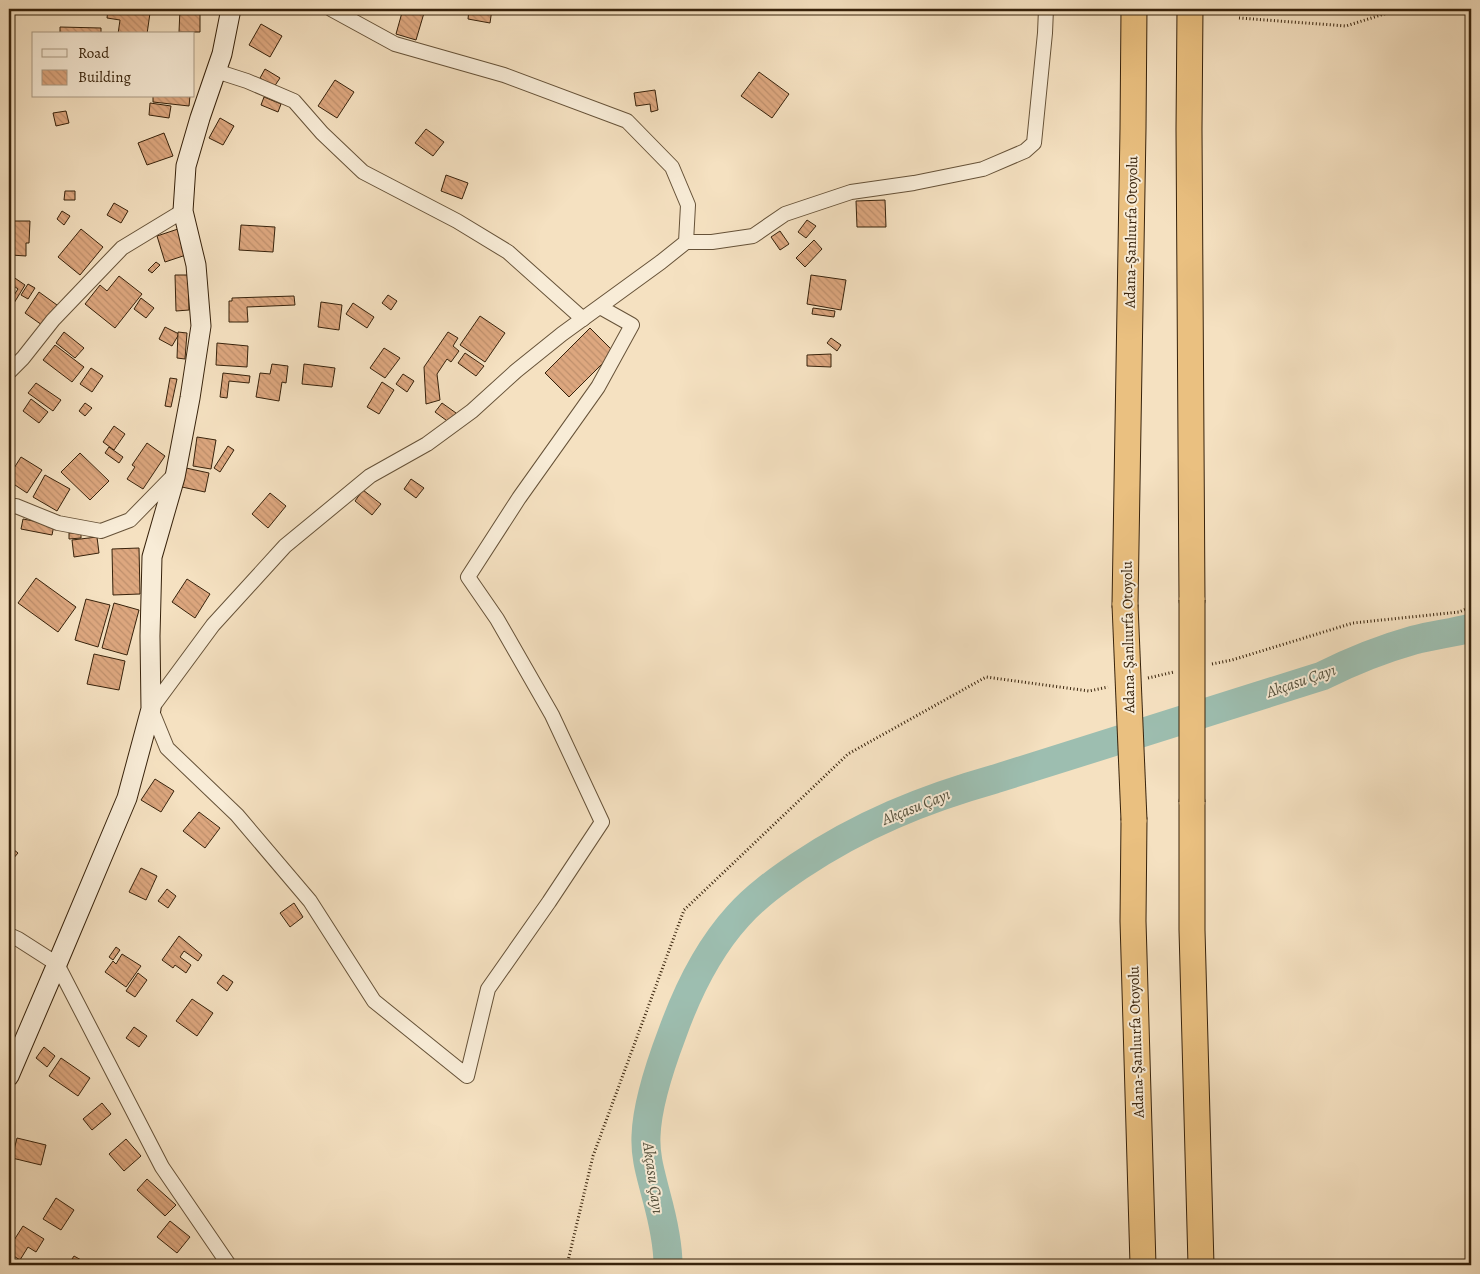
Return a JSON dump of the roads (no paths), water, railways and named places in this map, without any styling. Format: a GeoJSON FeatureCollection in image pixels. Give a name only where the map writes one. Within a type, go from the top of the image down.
{"type":"FeatureCollection","features":[{"type":"Feature","properties":{"kind":"highway","name":"Adana-Şanlıurfa Otoyolu"},"geometry":{"type":"LineString","coordinates":[[1134,9],[1125,605],[1134,820],[1133,922],[1143,1265]]}},
{"type":"Feature","properties":{"kind":"highway"},"geometry":{"type":"LineString","coordinates":[[1190,9],[1192,930],[1201,1265]]}},
{"type":"Feature","properties":{"kind":"street"},"geometry":{"type":"LineString","coordinates":[[9,1076],[127,798],[150,709],[152,557],[175,474],[190,398],[201,326],[196,265],[183,211],[186,166],[222,54],[231,9]]}},
{"type":"Feature","properties":{"kind":"street"},"geometry":{"type":"LineString","coordinates":[[332,9],[395,44],[504,75],[627,122],[672,167],[688,205],[686,242]]}},
{"type":"Feature","properties":{"kind":"street"},"geometry":{"type":"LineString","coordinates":[[150,709],[213,625],[285,546],[370,476],[427,444],[472,411],[516,371],[562,334],[686,242],[712,242],[753,236],[785,214],[851,192],[983,169],[1025,151],[1034,143],[1046,9]]}},
{"type":"Feature","properties":{"kind":"street"},"geometry":{"type":"LineString","coordinates":[[216,71],[247,81],[294,102],[322,133],[363,172],[457,221],[508,252],[583,319]]}},
{"type":"Feature","properties":{"kind":"street"},"geometry":{"type":"LineString","coordinates":[[9,372],[23,358],[53,320],[122,248],[183,211]]}},
{"type":"Feature","properties":{"kind":"street"},"geometry":{"type":"LineString","coordinates":[[150,709],[167,748],[237,815],[310,901],[374,1001],[468,1076],[488,989],[602,822],[552,715],[497,619],[468,577],[519,498],[598,387],[632,325],[600,307]]}},
{"type":"Feature","properties":{"kind":"street"},"geometry":{"type":"LineString","coordinates":[[9,507],[16,506],[58,523],[101,530],[130,520],[175,474]]}},
{"type":"Feature","properties":{"kind":"street"},"geometry":{"type":"LineString","coordinates":[[9,935],[58,964],[162,1167],[228,1265]]}},
{"type":"Feature","properties":{"kind":"waterway","name":"Akçasu Çayı"},"geometry":{"type":"LineString","coordinates":[[668,1265],[664,1230],[646,1151],[647,1124],[655,1084],[684,1002],[699,972],[727,929],[767,889],[799,866],[845,838],[893,815],[943,795],[1322,676],[1367,656],[1402,644],[1421,638],[1471,628]]}}]}
